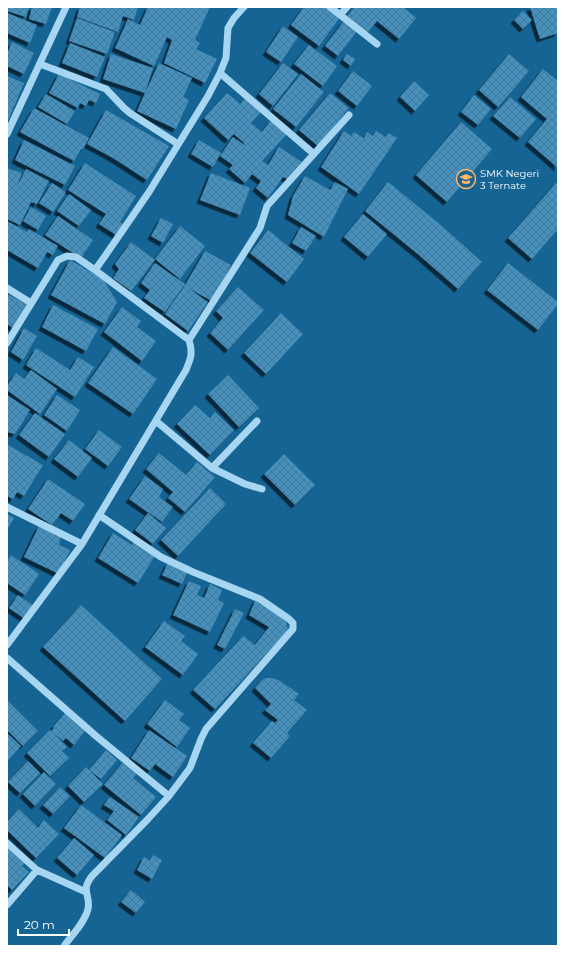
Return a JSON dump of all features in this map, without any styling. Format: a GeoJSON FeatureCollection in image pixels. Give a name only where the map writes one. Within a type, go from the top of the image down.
{"type":"FeatureCollection","features":[{"type":"Feature","properties":{"kind":"street"},"geometry":{"type":"LineString","coordinates":[[7,134],[66,7]]}},
{"type":"Feature","properties":{"kind":"street"},"geometry":{"type":"LineString","coordinates":[[95,270],[144,198],[208,96],[226,58],[228,28],[234,18],[244,7]]}},
{"type":"Feature","properties":{"kind":"street"},"geometry":{"type":"LineString","coordinates":[[330,7],[377,44]]}},
{"type":"Feature","properties":{"kind":"street"},"geometry":{"type":"LineString","coordinates":[[340,15],[347,7]]}},
{"type":"Feature","properties":{"kind":"street"},"geometry":{"type":"LineString","coordinates":[[40,64],[106,89],[130,113],[178,144]]}},
{"type":"Feature","properties":{"kind":"street"},"geometry":{"type":"LineString","coordinates":[[220,73],[314,154]]}},
{"type":"Feature","properties":{"kind":"street"},"geometry":{"type":"LineString","coordinates":[[189,340],[260,228],[267,206],[349,115]]}},
{"type":"Feature","properties":{"kind":"street"},"geometry":{"type":"LineString","coordinates":[[7,343],[30,303],[58,260],[67,256],[76,257],[95,270],[189,340],[192,356],[186,370],[82,544],[7,645]]}},
{"type":"Feature","properties":{"kind":"street"},"geometry":{"type":"LineString","coordinates":[[7,288],[30,303]]}},
{"type":"Feature","properties":{"kind":"street"},"geometry":{"type":"LineString","coordinates":[[156,421],[212,468],[245,484],[262,489]]}},
{"type":"Feature","properties":{"kind":"street"},"geometry":{"type":"LineString","coordinates":[[212,468],[257,421]]}},
{"type":"Feature","properties":{"kind":"street"},"geometry":{"type":"LineString","coordinates":[[7,507],[82,544]]}},
{"type":"Feature","properties":{"kind":"street"},"geometry":{"type":"LineString","coordinates":[[64,946],[86,916],[88,905],[86,892],[87,882],[169,796],[190,768],[206,729],[293,629],[293,623],[289,619],[260,599],[160,557],[99,515]]}},
{"type":"Feature","properties":{"kind":"street"},"geometry":{"type":"LineString","coordinates":[[7,658],[96,736],[169,796]]}},
{"type":"Feature","properties":{"kind":"street"},"geometry":{"type":"LineString","coordinates":[[7,843],[37,870],[86,892]]}},
{"type":"Feature","properties":{"kind":"street"},"geometry":{"type":"LineString","coordinates":[[7,905],[37,870]]}},
{"type":"Feature","properties":{"kind":"building"},"geometry":{"type":"Polygon","coordinates":[[[7,7],[29,7],[26,17],[7,11],[7,7]]]}},
{"type":"Feature","properties":{"kind":"building"},"geometry":{"type":"Polygon","coordinates":[[[32,7],[52,7],[46,24],[29,19],[32,7]]]}},
{"type":"Feature","properties":{"kind":"building"},"geometry":{"type":"Polygon","coordinates":[[[80,7],[138,7],[134,20],[123,16],[118,32],[77,17],[80,7]]]}},
{"type":"Feature","properties":{"kind":"building"},"geometry":{"type":"Polygon","coordinates":[[[148,7],[210,7],[195,40],[200,43],[196,49],[217,59],[205,83],[164,63],[172,40],[167,37],[154,66],[115,48],[128,19],[140,25],[148,7]]]}},
{"type":"Feature","properties":{"kind":"building"},"geometry":{"type":"Polygon","coordinates":[[[304,7],[326,7],[340,17],[319,46],[291,25],[304,7]]]}},
{"type":"Feature","properties":{"kind":"building"},"geometry":{"type":"Polygon","coordinates":[[[355,7],[403,7],[416,18],[399,39],[377,21],[367,33],[347,16],[355,7]]]}},
{"type":"Feature","properties":{"kind":"building"},"geometry":{"type":"Polygon","coordinates":[[[530,7],[558,7],[558,33],[540,39],[530,7]]]}},
{"type":"Feature","properties":{"kind":"building"},"geometry":{"type":"Polygon","coordinates":[[[523,11],[532,20],[523,29],[514,20],[523,11]]]}},
{"type":"Feature","properties":{"kind":"building"},"geometry":{"type":"Polygon","coordinates":[[[7,13],[37,25],[30,43],[7,33],[7,13]]]}},
{"type":"Feature","properties":{"kind":"building"},"geometry":{"type":"Polygon","coordinates":[[[77,18],[115,32],[107,54],[69,41],[77,18]]]}},
{"type":"Feature","properties":{"kind":"building"},"geometry":{"type":"Polygon","coordinates":[[[344,21],[357,31],[338,56],[325,46],[344,21]]]}},
{"type":"Feature","properties":{"kind":"building"},"geometry":{"type":"Polygon","coordinates":[[[283,26],[298,37],[281,62],[266,52],[283,26]]]}},
{"type":"Feature","properties":{"kind":"building"},"geometry":{"type":"Polygon","coordinates":[[[12,42],[34,53],[24,74],[7,66],[7,54],[12,42]]]}},
{"type":"Feature","properties":{"kind":"building"},"geometry":{"type":"Polygon","coordinates":[[[70,43],[105,57],[97,77],[62,63],[70,43]]]}},
{"type":"Feature","properties":{"kind":"building"},"geometry":{"type":"Polygon","coordinates":[[[309,45],[337,66],[323,86],[294,64],[309,45]]]}},
{"type":"Feature","properties":{"kind":"building"},"geometry":{"type":"Polygon","coordinates":[[[111,54],[153,68],[145,93],[103,79],[111,54]]]}},
{"type":"Feature","properties":{"kind":"building"},"geometry":{"type":"Polygon","coordinates":[[[347,54],[355,59],[351,66],[343,60],[347,54]]]}},
{"type":"Feature","properties":{"kind":"building"},"geometry":{"type":"Polygon","coordinates":[[[509,54],[529,71],[498,107],[479,90],[509,54]]]}},
{"type":"Feature","properties":{"kind":"building"},"geometry":{"type":"Polygon","coordinates":[[[159,63],[192,78],[183,97],[189,100],[176,129],[137,111],[159,63]]]}},
{"type":"Feature","properties":{"kind":"building"},"geometry":{"type":"Polygon","coordinates":[[[283,63],[298,74],[273,106],[259,94],[283,63]]]}},
{"type":"Feature","properties":{"kind":"building"},"geometry":{"type":"Polygon","coordinates":[[[543,69],[558,81],[558,168],[528,142],[547,119],[521,97],[543,69]]]}},
{"type":"Feature","properties":{"kind":"building"},"geometry":{"type":"Polygon","coordinates":[[[353,71],[372,86],[357,106],[338,91],[353,71]]]}},
{"type":"Feature","properties":{"kind":"building"},"geometry":{"type":"Polygon","coordinates":[[[59,74],[100,94],[96,103],[89,100],[86,106],[80,103],[78,108],[49,93],[59,74]]]}},
{"type":"Feature","properties":{"kind":"building"},"geometry":{"type":"Polygon","coordinates":[[[301,74],[324,92],[296,127],[273,109],[301,74]]]}},
{"type":"Feature","properties":{"kind":"building"},"geometry":{"type":"Polygon","coordinates":[[[7,76],[24,83],[7,123],[7,76]]]}},
{"type":"Feature","properties":{"kind":"building"},"geometry":{"type":"Polygon","coordinates":[[[414,81],[429,95],[415,111],[400,97],[414,81]]]}},
{"type":"Feature","properties":{"kind":"building"},"geometry":{"type":"Polygon","coordinates":[[[227,93],[240,104],[245,98],[261,112],[251,123],[262,132],[271,120],[287,134],[262,161],[268,165],[279,147],[302,162],[288,179],[283,177],[268,198],[256,188],[261,181],[252,174],[245,183],[229,169],[233,165],[220,156],[233,137],[246,146],[243,142],[234,134],[228,140],[204,118],[227,93]]]}},
{"type":"Feature","properties":{"kind":"building"},"geometry":{"type":"Polygon","coordinates":[[[330,93],[349,108],[318,146],[299,130],[330,93]]]}},
{"type":"Feature","properties":{"kind":"building"},"geometry":{"type":"Polygon","coordinates":[[[46,94],[75,111],[67,124],[38,107],[46,94]]]}},
{"type":"Feature","properties":{"kind":"building"},"geometry":{"type":"Polygon","coordinates":[[[474,95],[491,109],[478,125],[461,112],[474,95]]]}},
{"type":"Feature","properties":{"kind":"building"},"geometry":{"type":"Polygon","coordinates":[[[510,97],[536,119],[520,138],[493,116],[510,97]]]}},
{"type":"Feature","properties":{"kind":"building"},"geometry":{"type":"Polygon","coordinates":[[[34,108],[89,138],[74,161],[20,132],[34,108]]]}},
{"type":"Feature","properties":{"kind":"building"},"geometry":{"type":"Polygon","coordinates":[[[106,110],[169,146],[147,180],[113,158],[87,144],[106,110]]]}},
{"type":"Feature","properties":{"kind":"building"},"geometry":{"type":"Polygon","coordinates":[[[461,122],[492,149],[447,202],[416,175],[461,122]]]}},
{"type":"Feature","properties":{"kind":"building"},"geometry":{"type":"Polygon","coordinates":[[[344,131],[351,136],[354,132],[364,138],[367,132],[373,136],[376,131],[386,137],[389,133],[397,138],[359,194],[321,167],[344,131]]]}},
{"type":"Feature","properties":{"kind":"building"},"geometry":{"type":"Polygon","coordinates":[[[24,140],[75,166],[65,185],[15,160],[24,140]]]}},
{"type":"Feature","properties":{"kind":"building"},"geometry":{"type":"Polygon","coordinates":[[[199,140],[221,153],[213,167],[191,154],[199,140]]]}},
{"type":"Feature","properties":{"kind":"building"},"geometry":{"type":"Polygon","coordinates":[[[85,163],[136,196],[120,222],[123,224],[116,235],[99,224],[106,214],[68,190],[85,163]]]}},
{"type":"Feature","properties":{"kind":"building"},"geometry":{"type":"Polygon","coordinates":[[[7,168],[22,173],[17,186],[26,169],[49,181],[37,204],[31,202],[20,225],[7,219],[7,168]]]}},
{"type":"Feature","properties":{"kind":"building"},"geometry":{"type":"Polygon","coordinates":[[[211,173],[250,188],[240,215],[200,200],[211,173]]]}},
{"type":"Feature","properties":{"kind":"building"},"geometry":{"type":"Polygon","coordinates":[[[305,176],[330,190],[335,182],[348,189],[324,237],[288,215],[293,196],[305,176]]]}},
{"type":"Feature","properties":{"kind":"building"},"geometry":{"type":"Polygon","coordinates":[[[388,182],[442,226],[482,262],[458,289],[365,211],[388,182]]]}},
{"type":"Feature","properties":{"kind":"building"},"geometry":{"type":"Polygon","coordinates":[[[557,182],[558,229],[532,259],[508,238],[557,182]]]}},
{"type":"Feature","properties":{"kind":"building"},"geometry":{"type":"Polygon","coordinates":[[[52,183],[66,192],[53,212],[39,203],[52,183]]]}},
{"type":"Feature","properties":{"kind":"building"},"geometry":{"type":"Polygon","coordinates":[[[69,194],[91,210],[79,226],[57,211],[69,194]]]}},
{"type":"Feature","properties":{"kind":"building"},"geometry":{"type":"Polygon","coordinates":[[[31,207],[46,216],[38,230],[23,221],[31,207]]]}},
{"type":"Feature","properties":{"kind":"building"},"geometry":{"type":"Polygon","coordinates":[[[363,214],[387,234],[368,257],[344,237],[363,214]]]}},
{"type":"Feature","properties":{"kind":"building"},"geometry":{"type":"Polygon","coordinates":[[[58,216],[93,240],[81,258],[45,235],[58,216]]]}},
{"type":"Feature","properties":{"kind":"building"},"geometry":{"type":"Polygon","coordinates":[[[161,218],[173,224],[163,243],[151,236],[161,218]]]}},
{"type":"Feature","properties":{"kind":"building"},"geometry":{"type":"Polygon","coordinates":[[[7,221],[27,232],[29,229],[58,246],[53,255],[47,252],[38,268],[7,250],[7,221]]]}},
{"type":"Feature","properties":{"kind":"building"},"geometry":{"type":"Polygon","coordinates":[[[180,226],[205,246],[180,279],[155,259],[180,226]]]}},
{"type":"Feature","properties":{"kind":"building"},"geometry":{"type":"Polygon","coordinates":[[[301,227],[316,236],[306,251],[292,243],[301,227]]]}},
{"type":"Feature","properties":{"kind":"building"},"geometry":{"type":"Polygon","coordinates":[[[268,230],[304,259],[287,282],[250,253],[268,230]]]}},
{"type":"Feature","properties":{"kind":"building"},"geometry":{"type":"Polygon","coordinates":[[[131,242],[155,260],[131,291],[113,278],[119,269],[115,264],[131,242]]]}},
{"type":"Feature","properties":{"kind":"building"},"geometry":{"type":"Polygon","coordinates":[[[205,251],[231,265],[212,301],[188,288],[208,302],[188,331],[165,314],[185,285],[205,251]]]}},
{"type":"Feature","properties":{"kind":"building"},"geometry":{"type":"Polygon","coordinates":[[[70,260],[103,279],[117,302],[105,324],[51,295],[70,260]]]}},
{"type":"Feature","properties":{"kind":"building"},"geometry":{"type":"Polygon","coordinates":[[[155,263],[185,284],[165,312],[144,298],[150,290],[141,283],[155,263]]]}},
{"type":"Feature","properties":{"kind":"building"},"geometry":{"type":"Polygon","coordinates":[[[508,263],[558,302],[538,330],[487,290],[508,263]]]}},
{"type":"Feature","properties":{"kind":"building"},"geometry":{"type":"Polygon","coordinates":[[[238,287],[264,310],[228,350],[210,333],[223,318],[216,311],[238,287]]]}},
{"type":"Feature","properties":{"kind":"building"},"geometry":{"type":"Polygon","coordinates":[[[7,294],[26,304],[13,328],[7,324],[7,294]]]}},
{"type":"Feature","properties":{"kind":"building"},"geometry":{"type":"Polygon","coordinates":[[[53,305],[98,329],[86,351],[42,327],[53,305]]]}},
{"type":"Feature","properties":{"kind":"building"},"geometry":{"type":"Polygon","coordinates":[[[122,307],[141,321],[137,327],[156,341],[142,361],[104,332],[122,307]]]}},
{"type":"Feature","properties":{"kind":"building"},"geometry":{"type":"Polygon","coordinates":[[[281,313],[303,334],[266,374],[244,353],[281,313]]]}},
{"type":"Feature","properties":{"kind":"building"},"geometry":{"type":"Polygon","coordinates":[[[24,328],[37,336],[23,360],[11,352],[24,328]]]}},
{"type":"Feature","properties":{"kind":"building"},"geometry":{"type":"Polygon","coordinates":[[[113,347],[157,379],[133,414],[88,383],[113,347]]]}},
{"type":"Feature","properties":{"kind":"building"},"geometry":{"type":"Polygon","coordinates":[[[36,348],[70,370],[78,357],[94,367],[75,397],[26,365],[36,348]]]}},
{"type":"Feature","properties":{"kind":"building"},"geometry":{"type":"Polygon","coordinates":[[[31,370],[57,389],[40,414],[7,390],[7,386],[16,373],[24,379],[31,370]]]}},
{"type":"Feature","properties":{"kind":"building"},"geometry":{"type":"Polygon","coordinates":[[[228,375],[259,408],[239,427],[208,394],[228,375]]]}},
{"type":"Feature","properties":{"kind":"building"},"geometry":{"type":"Polygon","coordinates":[[[7,395],[30,410],[15,434],[7,432],[7,395]]]}},
{"type":"Feature","properties":{"kind":"building"},"geometry":{"type":"Polygon","coordinates":[[[57,395],[80,410],[67,431],[44,415],[57,395]]]}},
{"type":"Feature","properties":{"kind":"building"},"geometry":{"type":"Polygon","coordinates":[[[195,405],[210,418],[215,412],[234,430],[210,455],[177,424],[195,405]]]}},
{"type":"Feature","properties":{"kind":"building"},"geometry":{"type":"Polygon","coordinates":[[[35,413],[65,434],[49,457],[19,435],[35,413]]]}},
{"type":"Feature","properties":{"kind":"building"},"geometry":{"type":"Polygon","coordinates":[[[99,430],[122,447],[108,466],[85,449],[99,430]]]}},
{"type":"Feature","properties":{"kind":"building"},"geometry":{"type":"Polygon","coordinates":[[[69,440],[92,458],[78,477],[54,459],[69,440]]]}},
{"type":"Feature","properties":{"kind":"building"},"geometry":{"type":"Polygon","coordinates":[[[8,445],[43,465],[24,496],[17,492],[13,499],[7,496],[8,445]]]}},
{"type":"Feature","properties":{"kind":"building"},"geometry":{"type":"Polygon","coordinates":[[[159,453],[186,475],[197,462],[215,477],[185,512],[168,498],[173,492],[146,469],[159,453]]]}},
{"type":"Feature","properties":{"kind":"building"},"geometry":{"type":"Polygon","coordinates":[[[284,454],[315,485],[295,505],[264,474],[284,454]]]}},
{"type":"Feature","properties":{"kind":"building"},"geometry":{"type":"Polygon","coordinates":[[[145,476],[163,489],[159,497],[173,507],[162,522],[129,499],[145,476]]]}},
{"type":"Feature","properties":{"kind":"building"},"geometry":{"type":"Polygon","coordinates":[[[48,479],[85,504],[73,521],[61,513],[52,525],[28,509],[48,479]]]}},
{"type":"Feature","properties":{"kind":"building"},"geometry":{"type":"Polygon","coordinates":[[[210,488],[226,504],[178,556],[161,540],[210,488]]]}},
{"type":"Feature","properties":{"kind":"building"},"geometry":{"type":"Polygon","coordinates":[[[148,513],[166,528],[153,544],[135,530],[148,513]]]}},
{"type":"Feature","properties":{"kind":"building"},"geometry":{"type":"Polygon","coordinates":[[[7,514],[14,518],[7,530],[7,514]]]}},
{"type":"Feature","properties":{"kind":"building"},"geometry":{"type":"Polygon","coordinates":[[[39,526],[61,537],[59,545],[70,550],[59,574],[24,557],[39,526]]]}},
{"type":"Feature","properties":{"kind":"building"},"geometry":{"type":"Polygon","coordinates":[[[113,533],[132,545],[135,540],[156,554],[138,583],[98,558],[113,533]]]}},
{"type":"Feature","properties":{"kind":"building"},"geometry":{"type":"Polygon","coordinates":[[[11,555],[39,574],[25,595],[7,583],[7,561],[11,555]]]}},
{"type":"Feature","properties":{"kind":"building"},"geometry":{"type":"Polygon","coordinates":[[[168,563],[187,573],[182,584],[162,575],[168,563]]]}},
{"type":"Feature","properties":{"kind":"building"},"geometry":{"type":"Polygon","coordinates":[[[189,581],[201,586],[197,595],[204,598],[210,584],[222,590],[218,600],[224,603],[210,632],[173,615],[189,581]]]}},
{"type":"Feature","properties":{"kind":"building"},"geometry":{"type":"Polygon","coordinates":[[[18,595],[34,606],[25,619],[9,608],[18,595]]]}},
{"type":"Feature","properties":{"kind":"building"},"geometry":{"type":"Polygon","coordinates":[[[256,599],[285,616],[288,631],[215,709],[193,690],[243,636],[255,645],[269,627],[249,615],[256,599]]]}},
{"type":"Feature","properties":{"kind":"building"},"geometry":{"type":"Polygon","coordinates":[[[81,605],[162,679],[125,721],[43,647],[81,605]]]}},
{"type":"Feature","properties":{"kind":"building"},"geometry":{"type":"Polygon","coordinates":[[[235,609],[244,613],[225,649],[217,645],[235,609]]]}},
{"type":"Feature","properties":{"kind":"building"},"geometry":{"type":"Polygon","coordinates":[[[164,621],[185,636],[181,641],[198,654],[183,675],[145,647],[164,621]]]}},
{"type":"Feature","properties":{"kind":"building"},"geometry":{"type":"Polygon","coordinates":[[[273,678],[280,681],[299,694],[294,700],[307,710],[287,733],[290,736],[271,758],[253,743],[272,721],[275,723],[278,720],[265,710],[271,704],[255,688],[263,679],[273,678]]]}},
{"type":"Feature","properties":{"kind":"building"},"geometry":{"type":"Polygon","coordinates":[[[7,700],[38,731],[23,746],[7,730],[7,700]]]}},
{"type":"Feature","properties":{"kind":"building"},"geometry":{"type":"Polygon","coordinates":[[[165,700],[184,714],[179,720],[190,728],[177,747],[147,724],[165,700]]]}},
{"type":"Feature","properties":{"kind":"building"},"geometry":{"type":"Polygon","coordinates":[[[66,712],[86,730],[74,745],[66,738],[63,741],[54,733],[67,747],[62,751],[69,758],[50,776],[27,753],[50,730],[51,731],[54,728],[53,727],[66,712]]]}},
{"type":"Feature","properties":{"kind":"building"},"geometry":{"type":"Polygon","coordinates":[[[149,730],[187,756],[173,777],[155,764],[150,771],[131,758],[149,730]]]}},
{"type":"Feature","properties":{"kind":"building"},"geometry":{"type":"Polygon","coordinates":[[[7,733],[21,746],[7,762],[7,733]]]}},
{"type":"Feature","properties":{"kind":"building"},"geometry":{"type":"Polygon","coordinates":[[[106,750],[117,760],[101,779],[89,770],[106,750]]]}},
{"type":"Feature","properties":{"kind":"building"},"geometry":{"type":"Polygon","coordinates":[[[28,761],[40,773],[20,793],[8,782],[28,761]]]}},
{"type":"Feature","properties":{"kind":"building"},"geometry":{"type":"Polygon","coordinates":[[[124,761],[138,772],[133,778],[156,797],[141,815],[104,785],[124,761]]]}},
{"type":"Feature","properties":{"kind":"building"},"geometry":{"type":"Polygon","coordinates":[[[86,767],[103,784],[84,802],[68,786],[86,767]]]}},
{"type":"Feature","properties":{"kind":"building"},"geometry":{"type":"Polygon","coordinates":[[[44,772],[56,784],[35,806],[23,794],[44,772]]]}},
{"type":"Feature","properties":{"kind":"building"},"geometry":{"type":"Polygon","coordinates":[[[60,787],[70,796],[53,814],[43,805],[60,787]]]}},
{"type":"Feature","properties":{"kind":"building"},"geometry":{"type":"Polygon","coordinates":[[[110,797],[139,817],[126,835],[107,820],[114,811],[104,805],[110,797]]]}},
{"type":"Feature","properties":{"kind":"building"},"geometry":{"type":"Polygon","coordinates":[[[81,805],[122,835],[105,858],[64,828],[81,805]]]}},
{"type":"Feature","properties":{"kind":"building"},"geometry":{"type":"Polygon","coordinates":[[[19,809],[38,828],[44,820],[59,834],[36,858],[7,830],[7,822],[19,809]]]}},
{"type":"Feature","properties":{"kind":"building"},"geometry":{"type":"Polygon","coordinates":[[[74,838],[94,855],[77,875],[57,858],[74,838]]]}},
{"type":"Feature","properties":{"kind":"building"},"geometry":{"type":"Polygon","coordinates":[[[10,847],[26,862],[22,866],[29,872],[12,890],[7,885],[7,851],[10,847]]]}},
{"type":"Feature","properties":{"kind":"building"},"geometry":{"type":"Polygon","coordinates":[[[153,855],[162,860],[152,879],[137,870],[144,857],[150,860],[153,855]]]}},
{"type":"Feature","properties":{"kind":"building"},"geometry":{"type":"Polygon","coordinates":[[[131,890],[145,902],[136,913],[121,902],[131,890]]]}},
{"type":"Feature","properties":{"kind":"place","name":"SMK Negeri 3 Ternate"},"geometry":{"type":"Point","coordinates":[466,179]}}]}
